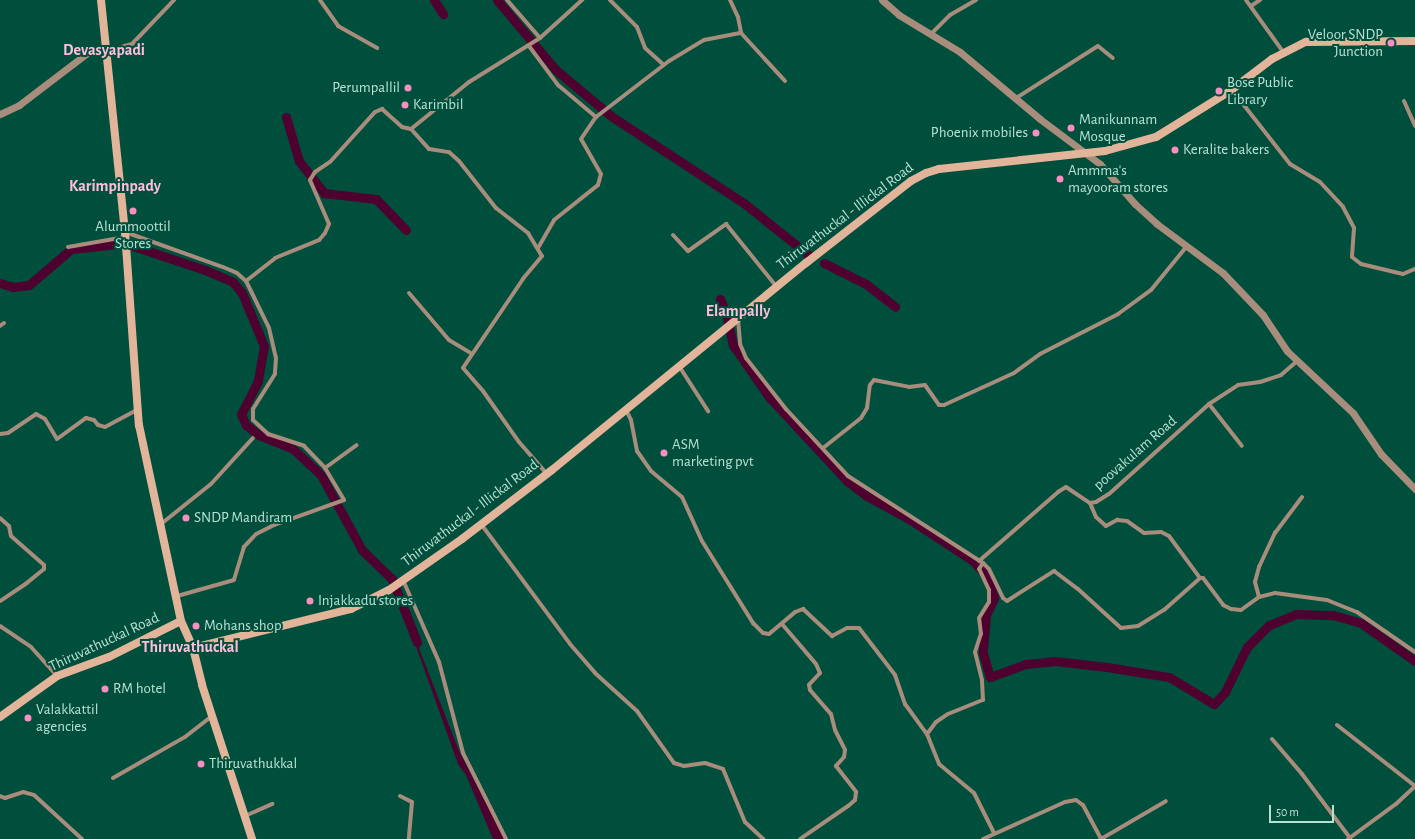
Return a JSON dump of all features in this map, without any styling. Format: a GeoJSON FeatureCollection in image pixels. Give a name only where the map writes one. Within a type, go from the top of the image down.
{"type":"FeatureCollection","features":[{"type":"Feature","properties":{"kind":"main road"},"geometry":{"type":"LineString","coordinates":[[101,0],[125,237],[137,410],[181,621],[193,648],[212,716],[252,839]]}},
{"type":"Feature","properties":{"kind":"main road","name":"Thiruvathuckal - Illickal Road"},"geometry":{"type":"LineString","coordinates":[[193,648],[345,611],[389,590],[481,524],[547,474],[776,286],[911,180],[926,172],[939,169],[1118,148],[1156,137],[1232,90],[1294,46],[1315,41],[1415,41]]}},
{"type":"Feature","properties":{"kind":"main road","name":"Thiruvathuckal Road"},"geometry":{"type":"LineString","coordinates":[[0,717],[57,676],[109,657],[181,621]]}},
{"type":"Feature","properties":{"kind":"street"},"geometry":{"type":"LineString","coordinates":[[1,115],[19,105],[90,51],[132,44],[174,0]]}},
{"type":"Feature","properties":{"kind":"street"},"geometry":{"type":"LineString","coordinates":[[320,0],[338,26],[377,48]]}},
{"type":"Feature","properties":{"kind":"street"},"geometry":{"type":"LineString","coordinates":[[507,0],[540,38]]}},
{"type":"Feature","properties":{"kind":"street"},"geometry":{"type":"LineString","coordinates":[[246,281],[275,258],[319,240],[325,233],[329,224],[310,180],[315,172],[330,162],[375,112],[382,109],[402,128],[411,128],[469,82],[540,38],[582,0]]}},
{"type":"Feature","properties":{"kind":"street"},"geometry":{"type":"LineString","coordinates":[[610,0],[637,27],[644,48],[664,65]]}},
{"type":"Feature","properties":{"kind":"street"},"geometry":{"type":"LineString","coordinates":[[730,0],[738,17],[741,32],[785,81]]}},
{"type":"Feature","properties":{"kind":"street"},"geometry":{"type":"LineString","coordinates":[[882,0],[899,15],[960,52],[1100,164],[1135,204],[1223,273],[1263,315],[1297,361],[1353,413],[1381,454],[1415,488]]}},
{"type":"Feature","properties":{"kind":"street"},"geometry":{"type":"LineString","coordinates":[[931,34],[950,15],[976,0]]}},
{"type":"Feature","properties":{"kind":"street"},"geometry":{"type":"LineString","coordinates":[[1246,0],[1284,53]]}},
{"type":"Feature","properties":{"kind":"street"},"geometry":{"type":"LineString","coordinates":[[1251,6],[1260,0]]}},
{"type":"Feature","properties":{"kind":"street"},"geometry":{"type":"LineString","coordinates":[[538,248],[554,220],[598,185],[601,174],[581,139],[596,117],[664,65],[704,40],[741,32]]}},
{"type":"Feature","properties":{"kind":"street"},"geometry":{"type":"LineString","coordinates":[[529,46],[558,85],[596,117]]}},
{"type":"Feature","properties":{"kind":"street"},"geometry":{"type":"LineString","coordinates":[[1016,98],[1098,46],[1113,58]]}},
{"type":"Feature","properties":{"kind":"street"},"geometry":{"type":"LineString","coordinates":[[1232,90],[1290,164],[1320,182],[1343,207],[1354,228],[1352,257],[1361,264],[1403,274],[1415,269]]}},
{"type":"Feature","properties":{"kind":"street"},"geometry":{"type":"LineString","coordinates":[[1404,101],[1415,126]]}},
{"type":"Feature","properties":{"kind":"street"},"geometry":{"type":"LineString","coordinates":[[411,128],[429,149],[449,152],[459,161],[496,208],[528,233],[542,256],[535,267],[523,279],[463,368],[483,391],[519,442],[547,474]]}},
{"type":"Feature","properties":{"kind":"street"},"geometry":{"type":"LineString","coordinates":[[673,235],[688,252],[726,224],[776,286]]}},
{"type":"Feature","properties":{"kind":"street"},"geometry":{"type":"LineString","coordinates":[[68,246],[125,237],[223,267],[237,273],[246,281],[269,328],[276,358],[275,374],[253,409],[253,420],[268,434],[304,446],[325,468],[344,500],[274,525],[249,540],[234,580],[177,596]]}},
{"type":"Feature","properties":{"kind":"street"},"geometry":{"type":"LineString","coordinates":[[824,448],[861,418],[867,408],[870,385],[874,380],[909,387],[925,385],[939,405],[944,405],[1014,373],[1040,354],[1118,314],[1151,290],[1187,246]]}},
{"type":"Feature","properties":{"kind":"street"},"geometry":{"type":"LineString","coordinates":[[409,293],[449,340],[472,353]]}},
{"type":"Feature","properties":{"kind":"street"},"geometry":{"type":"LineString","coordinates":[[0,326],[4,323]]}},
{"type":"Feature","properties":{"kind":"street"},"geometry":{"type":"LineString","coordinates":[[731,323],[746,358],[786,409],[858,485],[980,565],[989,569],[1003,598],[1007,601],[1054,571],[1078,589],[1121,628],[1138,626],[1164,610],[1200,578]]}},
{"type":"Feature","properties":{"kind":"street","name":"poovakulam Road"},"geometry":{"type":"LineString","coordinates":[[980,565],[1066,486],[1090,503],[1110,494],[1209,404],[1238,385],[1260,382],[1281,375],[1297,361]]}},
{"type":"Feature","properties":{"kind":"street"},"geometry":{"type":"LineString","coordinates":[[679,366],[708,411]]}},
{"type":"Feature","properties":{"kind":"street"},"geometry":{"type":"LineString","coordinates":[[1209,404],[1242,446]]}},
{"type":"Feature","properties":{"kind":"street"},"geometry":{"type":"LineString","coordinates":[[0,434],[8,433],[36,414],[44,419],[57,439],[86,418],[94,420],[98,425],[105,426],[137,410]]}},
{"type":"Feature","properties":{"kind":"street"},"geometry":{"type":"LineString","coordinates":[[625,410],[631,420],[637,451],[651,471],[682,497],[688,516],[740,605],[763,633],[769,634],[799,609],[808,612],[832,636],[847,628],[859,628],[895,675],[905,704],[927,734],[939,764],[974,793],[994,833]]}},
{"type":"Feature","properties":{"kind":"street"},"geometry":{"type":"LineString","coordinates":[[161,524],[211,484],[253,438]]}},
{"type":"Feature","properties":{"kind":"street"},"geometry":{"type":"LineString","coordinates":[[325,468],[357,445]]}},
{"type":"Feature","properties":{"kind":"street"},"geometry":{"type":"LineString","coordinates":[[1259,597],[1255,582],[1259,567],[1274,533],[1302,497]]}},
{"type":"Feature","properties":{"kind":"street"},"geometry":{"type":"LineString","coordinates":[[1090,503],[1096,517],[1106,526],[1117,520],[1127,521],[1144,533],[1162,532],[1169,536],[1200,578],[1203,578],[1223,605],[1230,609],[1242,610],[1259,597],[1275,593],[1327,600],[1357,612],[1415,652]]}},
{"type":"Feature","properties":{"kind":"street"},"geometry":{"type":"LineString","coordinates":[[0,518],[9,526],[11,536],[44,565],[44,569],[0,602]]}},
{"type":"Feature","properties":{"kind":"street"},"geometry":{"type":"LineString","coordinates":[[481,524],[570,644],[595,673],[637,711],[674,763],[684,766],[705,763],[723,769],[745,822],[763,839]]}},
{"type":"Feature","properties":{"kind":"street"},"geometry":{"type":"LineString","coordinates":[[927,734],[936,722],[948,714],[983,700],[982,680],[975,652],[980,634],[979,618],[989,602],[989,590],[980,565]]}},
{"type":"Feature","properties":{"kind":"street"},"geometry":{"type":"LineString","coordinates":[[401,581],[439,662],[463,753],[506,839]]}},
{"type":"Feature","properties":{"kind":"street"},"geometry":{"type":"LineString","coordinates":[[782,624],[816,664],[820,673],[809,685],[810,690],[831,714],[835,730],[845,750],[844,757],[836,766],[856,792],[855,800],[848,806],[800,839]]}},
{"type":"Feature","properties":{"kind":"street"},"geometry":{"type":"LineString","coordinates":[[0,626],[31,647],[57,676]]}},
{"type":"Feature","properties":{"kind":"street"},"geometry":{"type":"LineString","coordinates":[[113,778],[185,737],[212,716]]}},
{"type":"Feature","properties":{"kind":"street"},"geometry":{"type":"LineString","coordinates":[[1272,739],[1302,774],[1348,838],[1396,804],[1415,786],[1337,725]]}},
{"type":"Feature","properties":{"kind":"street"},"geometry":{"type":"LineString","coordinates":[[0,796],[5,798],[23,792],[34,795],[82,839]]}},
{"type":"Feature","properties":{"kind":"street"},"geometry":{"type":"LineString","coordinates":[[400,796],[412,802],[409,839]]}},
{"type":"Feature","properties":{"kind":"street"},"geometry":{"type":"LineString","coordinates":[[983,839],[1065,802],[1076,800],[1083,804],[1101,839],[1166,801]]}},
{"type":"Feature","properties":{"kind":"street"},"geometry":{"type":"LineString","coordinates":[[244,816],[272,804]]}},
{"type":"Feature","properties":{"kind":"shaded area"},"geometry":{"type":"Polygon","coordinates":[[[392,579],[459,751],[505,839],[493,839],[466,775],[458,764],[392,579]]]}},
{"type":"Feature","properties":{"kind":"waterway"},"geometry":{"type":"LineString","coordinates":[[434,0],[443,14]]}},
{"type":"Feature","properties":{"kind":"waterway"},"geometry":{"type":"LineString","coordinates":[[497,0],[556,70],[611,116],[745,204],[810,256]]}},
{"type":"Feature","properties":{"kind":"waterway"},"geometry":{"type":"LineString","coordinates":[[286,117],[299,161],[324,193],[376,199],[406,230]]}},
{"type":"Feature","properties":{"kind":"waterway"},"geometry":{"type":"LineString","coordinates":[[0,283],[13,287],[29,285],[71,249],[118,244]]}},
{"type":"Feature","properties":{"kind":"waterway"},"geometry":{"type":"LineString","coordinates":[[133,246],[205,270],[233,282],[242,293],[264,346],[258,381],[241,414],[246,425],[259,435],[292,448],[321,475],[362,550],[392,579],[417,642]]}},
{"type":"Feature","properties":{"kind":"waterway"},"geometry":{"type":"LineString","coordinates":[[824,263],[866,284],[895,307]]}},
{"type":"Feature","properties":{"kind":"waterway"},"geometry":{"type":"LineString","coordinates":[[720,299],[726,313],[733,345],[769,397],[847,481],[867,496],[909,519],[972,560],[987,576],[994,598],[986,615],[983,653],[990,677],[1026,664],[1055,661],[1107,667],[1169,677],[1214,704],[1225,692],[1247,647],[1269,625],[1296,614],[1333,615],[1361,623],[1415,661]]}},
{"type":"Feature","properties":{"kind":"place","name":"Veloor SNDP Junction"},"geometry":{"type":"Point","coordinates":[1391,43]}},
{"type":"Feature","properties":{"kind":"place","name":"Perumpallil"},"geometry":{"type":"Point","coordinates":[408,88]}},
{"type":"Feature","properties":{"kind":"place","name":"Bose Public Library"},"geometry":{"type":"Point","coordinates":[1219,91]}},
{"type":"Feature","properties":{"kind":"place","name":"Karimbil"},"geometry":{"type":"Point","coordinates":[405,105]}},
{"type":"Feature","properties":{"kind":"place","name":"Manikunnam Mosque"},"geometry":{"type":"Point","coordinates":[1071,128]}},
{"type":"Feature","properties":{"kind":"place","name":"Phoenix mobiles"},"geometry":{"type":"Point","coordinates":[1036,133]}},
{"type":"Feature","properties":{"kind":"place","name":"Keralite bakers"},"geometry":{"type":"Point","coordinates":[1175,150]}},
{"type":"Feature","properties":{"kind":"place","name":"Ammma's mayooram stores"},"geometry":{"type":"Point","coordinates":[1060,179]}},
{"type":"Feature","properties":{"kind":"place","name":"Alummoottil Stores"},"geometry":{"type":"Point","coordinates":[133,211]}},
{"type":"Feature","properties":{"kind":"place","name":"ASM marketing pvt"},"geometry":{"type":"Point","coordinates":[664,453]}},
{"type":"Feature","properties":{"kind":"place","name":"SNDP Mandiram"},"geometry":{"type":"Point","coordinates":[186,518]}},
{"type":"Feature","properties":{"kind":"place","name":"Injakkadu stores"},"geometry":{"type":"Point","coordinates":[310,601]}},
{"type":"Feature","properties":{"kind":"place","name":"Mohans shop"},"geometry":{"type":"Point","coordinates":[196,626]}},
{"type":"Feature","properties":{"kind":"place","name":"RM hotel"},"geometry":{"type":"Point","coordinates":[105,689]}},
{"type":"Feature","properties":{"kind":"place","name":"Valakkattil agencies"},"geometry":{"type":"Point","coordinates":[28,718]}},
{"type":"Feature","properties":{"kind":"place","name":"Thiruvathukkal"},"geometry":{"type":"Point","coordinates":[201,764]}},
{"type":"Feature","properties":{"kind":"district","name":"Devasyapadi"},"geometry":{"type":"Point","coordinates":[104,50]}},
{"type":"Feature","properties":{"kind":"district","name":"Karimpinpady"},"geometry":{"type":"Point","coordinates":[115,186]}},
{"type":"Feature","properties":{"kind":"district","name":"Elampally"},"geometry":{"type":"Point","coordinates":[738,311]}},
{"type":"Feature","properties":{"kind":"district","name":"Thiruvathuckal"},"geometry":{"type":"Point","coordinates":[190,647]}}]}
